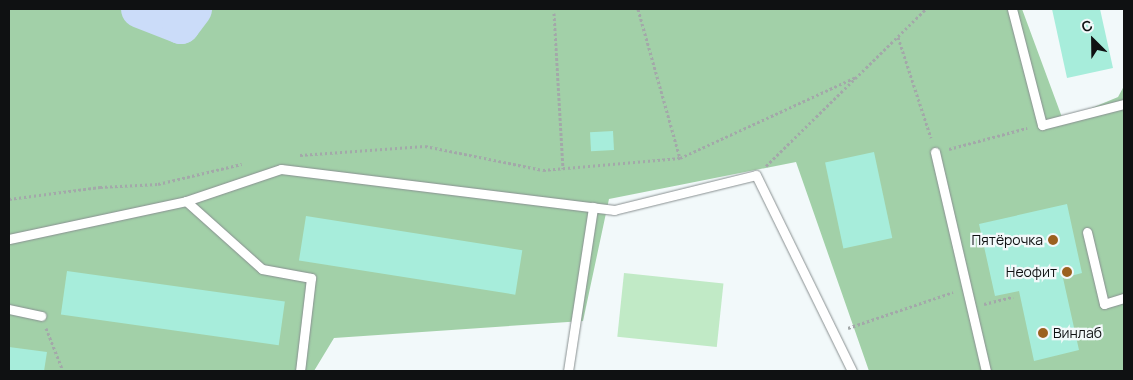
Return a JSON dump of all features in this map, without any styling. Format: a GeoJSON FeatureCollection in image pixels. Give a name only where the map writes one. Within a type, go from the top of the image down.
{"type":"FeatureCollection","features":[{"type":"Feature","properties":{"kind":"lane"},"geometry":{"type":"LineString","coordinates":[[1012,9],[1042,125],[1124,104]]}},
{"type":"Feature","properties":{"kind":"lane"},"geometry":{"type":"LineString","coordinates":[[935,152],[986,371]]}},
{"type":"Feature","properties":{"kind":"lane"},"geometry":{"type":"LineString","coordinates":[[9,238],[186,201],[281,169],[614,210],[756,176],[852,371]]}},
{"type":"Feature","properties":{"kind":"lane"},"geometry":{"type":"LineString","coordinates":[[186,201],[262,270],[311,278],[300,371]]}},
{"type":"Feature","properties":{"kind":"lane"},"geometry":{"type":"LineString","coordinates":[[568,371],[593,207]]}},
{"type":"Feature","properties":{"kind":"lane"},"geometry":{"type":"LineString","coordinates":[[1087,232],[1104,304],[1124,298]]}},
{"type":"Feature","properties":{"kind":"lane"},"geometry":{"type":"LineString","coordinates":[[9,309],[41,316]]}},
{"type":"Feature","properties":{"kind":"path"},"geometry":{"type":"LineString","coordinates":[[638,9],[680,158]]}},
{"type":"Feature","properties":{"kind":"path"},"geometry":{"type":"LineString","coordinates":[[756,176],[926,9]]}},
{"type":"Feature","properties":{"kind":"path"},"geometry":{"type":"LineString","coordinates":[[554,13],[563,169]]}},
{"type":"Feature","properties":{"kind":"path"},"geometry":{"type":"LineString","coordinates":[[898,36],[935,152],[1042,125]]}},
{"type":"Feature","properties":{"kind":"path"},"geometry":{"type":"LineString","coordinates":[[298,155],[425,146],[543,170],[680,158],[856,77]]}},
{"type":"Feature","properties":{"kind":"path"},"geometry":{"type":"LineString","coordinates":[[9,199],[100,186],[158,184],[251,162]]}},
{"type":"Feature","properties":{"kind":"path"},"geometry":{"type":"LineString","coordinates":[[833,333],[966,287]]}},
{"type":"Feature","properties":{"kind":"path"},"geometry":{"type":"LineString","coordinates":[[971,308],[1013,297]]}},
{"type":"Feature","properties":{"kind":"path"},"geometry":{"type":"LineString","coordinates":[[41,316],[64,371]]}},
{"type":"Feature","properties":{"kind":"green space"},"geometry":{"type":"Polygon","coordinates":[[[9,9],[1022,9],[1063,120],[1118,97],[1124,86],[1124,371],[869,371],[796,162],[609,199],[583,321],[334,338],[314,371],[9,371],[9,9]]]}},
{"type":"Feature","properties":{"kind":"green space"},"geometry":{"type":"Polygon","coordinates":[[[624,273],[723,283],[717,347],[617,337],[624,273]]]}},
{"type":"Feature","properties":{"kind":"building"},"geometry":{"type":"Polygon","coordinates":[[[1052,9],[1100,9],[1113,68],[1067,78],[1052,9]]]}},
{"type":"Feature","properties":{"kind":"building"},"geometry":{"type":"Polygon","coordinates":[[[613,131],[614,150],[591,151],[590,132],[613,131]]]}},
{"type":"Feature","properties":{"kind":"building"},"geometry":{"type":"Polygon","coordinates":[[[874,152],[892,238],[843,248],[825,162],[874,152]]]}},
{"type":"Feature","properties":{"kind":"building"},"geometry":{"type":"Polygon","coordinates":[[[1067,204],[1082,273],[1063,278],[1079,350],[1034,361],[1019,291],[995,296],[979,224],[1067,204]]]}},
{"type":"Feature","properties":{"kind":"building"},"geometry":{"type":"Polygon","coordinates":[[[306,216],[522,250],[515,295],[299,260],[306,216]]]}},
{"type":"Feature","properties":{"kind":"building"},"geometry":{"type":"Polygon","coordinates":[[[67,271],[285,302],[279,345],[61,315],[67,271]]]}},
{"type":"Feature","properties":{"kind":"building"},"geometry":{"type":"Polygon","coordinates":[[[9,347],[47,352],[44,371],[9,371],[9,347]]]}},
{"type":"Feature","properties":{"kind":"waterway"},"geometry":{"type":"LineString","coordinates":[[140,9],[181,25],[193,9]]}},
{"type":"Feature","properties":{"kind":"place","name":"Пятёрочка"},"geometry":{"type":"Point","coordinates":[1053,240]}},
{"type":"Feature","properties":{"kind":"place","name":"Неофит"},"geometry":{"type":"Point","coordinates":[1067,272]}},
{"type":"Feature","properties":{"kind":"place","name":"Винлаб"},"geometry":{"type":"Point","coordinates":[1043,333]}}]}
